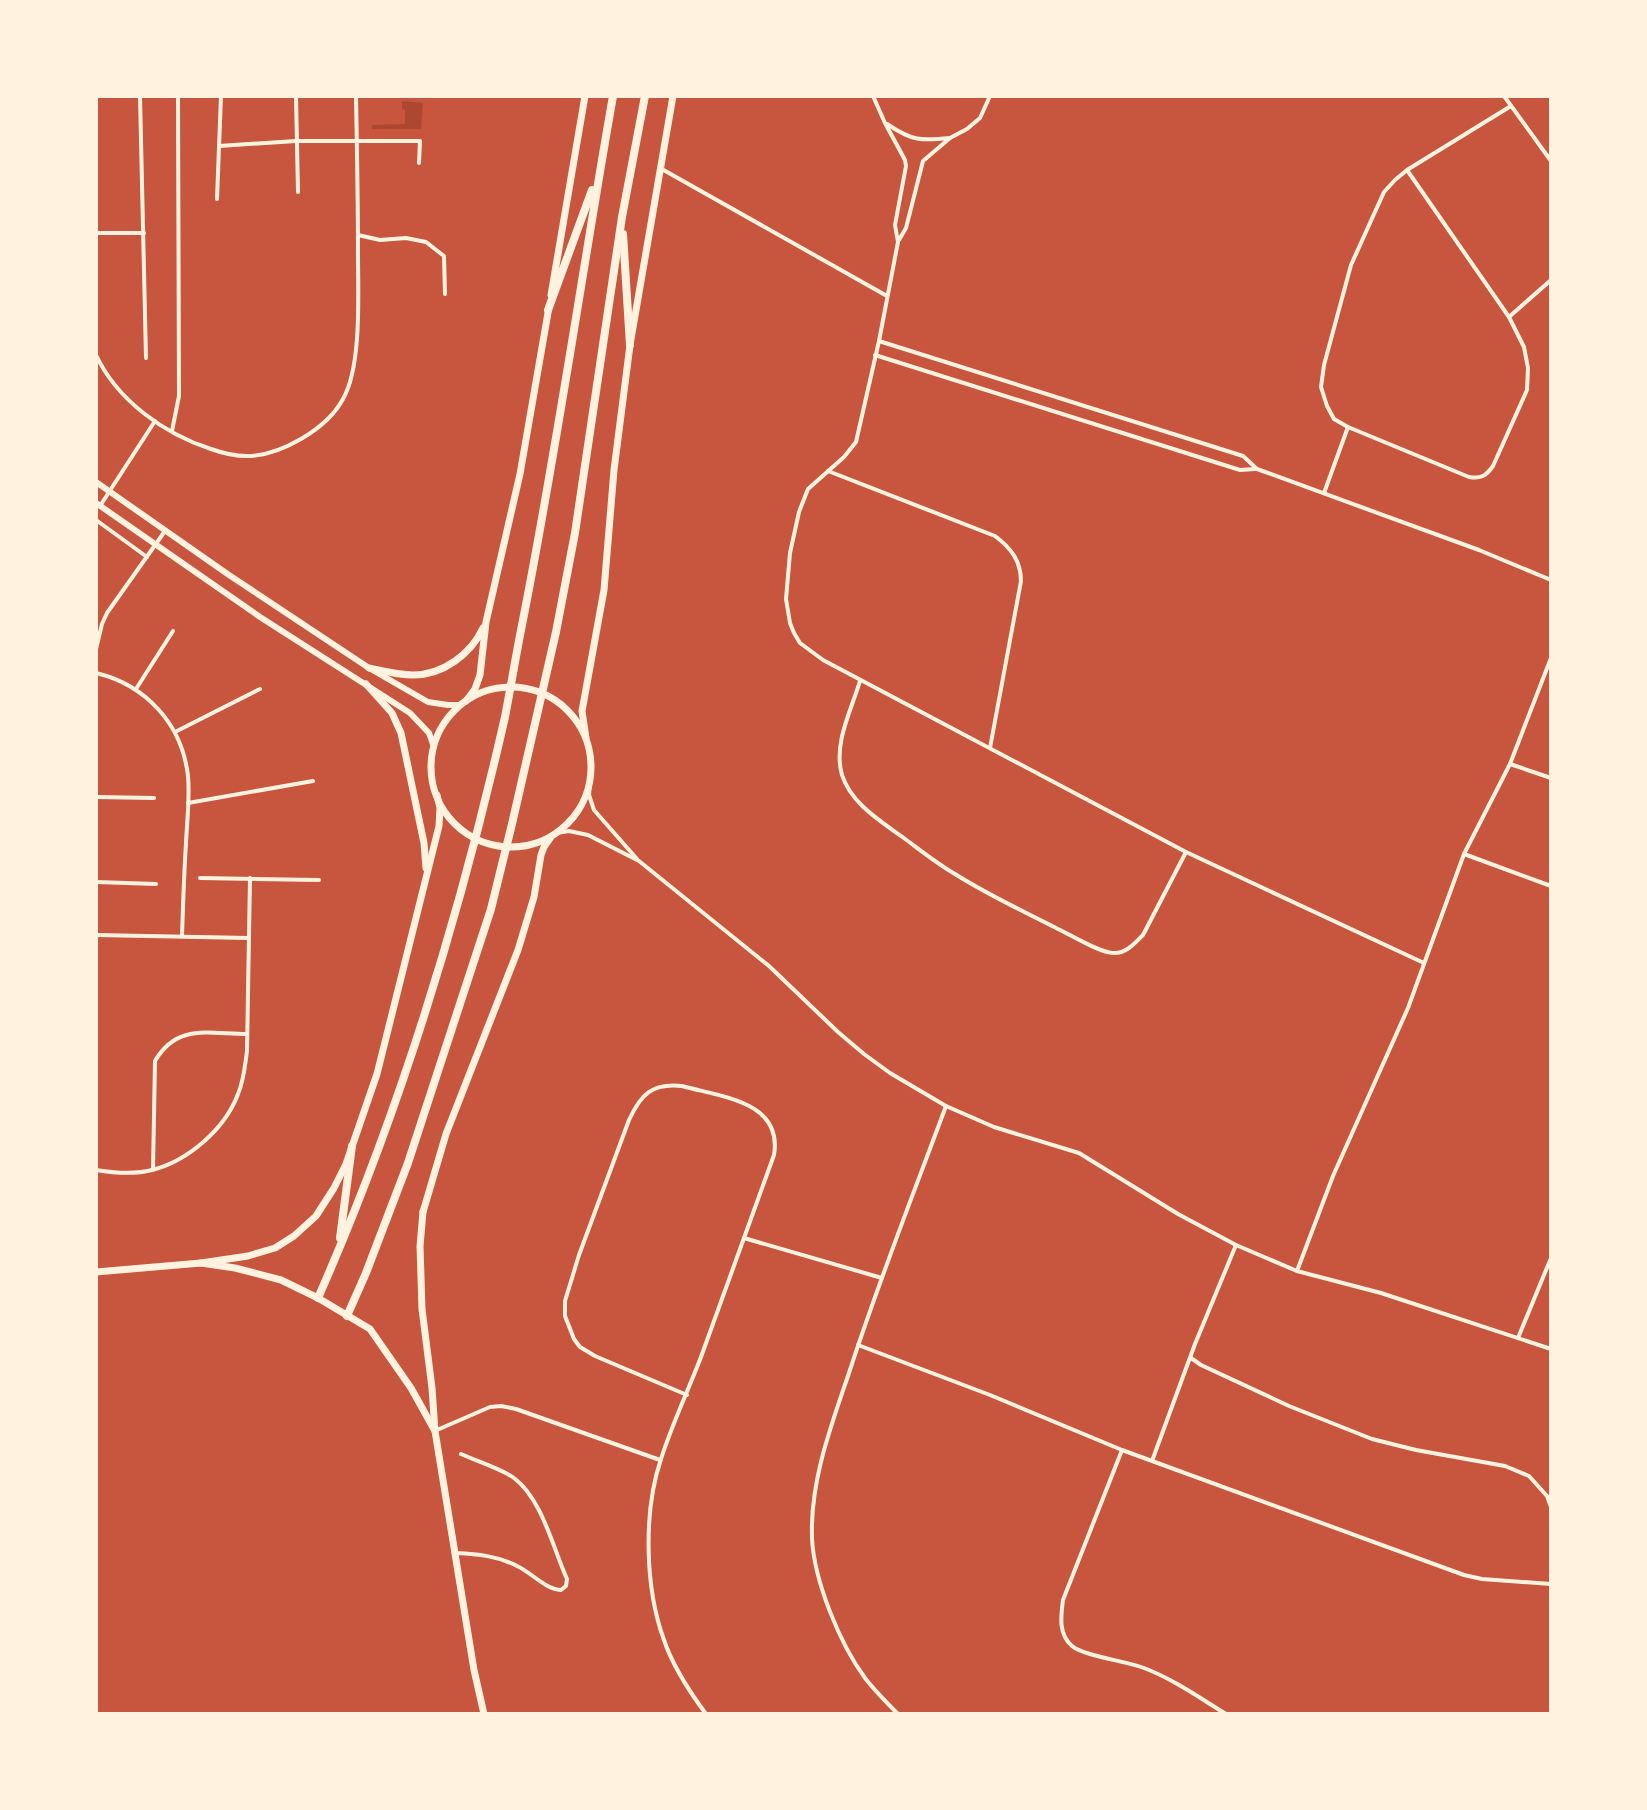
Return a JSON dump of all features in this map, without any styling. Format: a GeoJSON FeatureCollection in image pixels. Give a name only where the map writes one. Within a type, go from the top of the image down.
{"type":"FeatureCollection","features":[{"type":"Feature","properties":{"kind":"highway"},"geometry":{"type":"LineString","coordinates":[[318,1298],[381,1141],[419,1033],[458,901],[505,714],[543,524],[613,96]]}},
{"type":"Feature","properties":{"kind":"highway"},"geometry":{"type":"LineString","coordinates":[[347,1316],[408,1163],[491,909],[520,794],[575,533],[622,217],[645,96]]}},
{"type":"Feature","properties":{"kind":"highway"},"geometry":{"type":"LineString","coordinates":[[548,310],[599,171]]}},
{"type":"Feature","properties":{"kind":"highway"},"geometry":{"type":"LineString","coordinates":[[622,217],[630,345]]}},
{"type":"Feature","properties":{"kind":"highway"},"geometry":{"type":"LineString","coordinates":[[336,1258],[352,1146]]}},
{"type":"Feature","properties":{"kind":"main road"},"geometry":{"type":"LineString","coordinates":[[96,1272],[201,1263],[248,1256],[275,1248],[316,1216],[334,1188],[352,1146],[387,1039],[439,826],[440,808],[432,771],[434,747],[440,731],[475,689],[480,675],[486,622],[520,474],[585,96]]}},
{"type":"Feature","properties":{"kind":"main road"},"geometry":{"type":"LineString","coordinates":[[484,1714],[453,1553],[435,1431],[422,1309],[420,1246],[423,1212],[446,1134],[518,950],[534,897],[544,847],[572,819],[590,783],[591,760],[582,711],[604,590],[614,470],[630,345],[673,96]]}},
{"type":"Feature","properties":{"kind":"main road"},"geometry":{"type":"LineString","coordinates":[[96,482],[369,668],[428,702],[448,705],[463,703],[484,692],[504,687],[524,688],[544,694],[561,705],[576,719],[586,738]]}},
{"type":"Feature","properties":{"kind":"main road"},"geometry":{"type":"LineString","coordinates":[[98,504],[260,617],[417,719],[429,733],[434,747]]}},
{"type":"Feature","properties":{"kind":"main road"},"geometry":{"type":"LineString","coordinates":[[369,668],[411,675],[434,672],[462,656],[479,637],[486,622]]}},
{"type":"Feature","properties":{"kind":"main road"},"geometry":{"type":"LineString","coordinates":[[366,684],[392,713],[401,733],[424,843],[425,879]]}},
{"type":"Feature","properties":{"kind":"main road"},"geometry":{"type":"LineString","coordinates":[[437,795],[456,824],[485,843],[520,847],[555,834]]}},
{"type":"Feature","properties":{"kind":"main road"},"geometry":{"type":"LineString","coordinates":[[201,1263],[281,1280],[370,1329],[411,1388],[435,1431]]}},
{"type":"Feature","properties":{"kind":"street"},"geometry":{"type":"LineString","coordinates":[[140,96],[146,358]]}},
{"type":"Feature","properties":{"kind":"street"},"geometry":{"type":"LineString","coordinates":[[172,431],[179,396],[178,96]]}},
{"type":"Feature","properties":{"kind":"street"},"geometry":{"type":"LineString","coordinates":[[217,199],[221,96]]}},
{"type":"Feature","properties":{"kind":"street"},"geometry":{"type":"LineString","coordinates":[[296,96],[298,192]]}},
{"type":"Feature","properties":{"kind":"street"},"geometry":{"type":"LineString","coordinates":[[96,355],[116,387],[155,421],[198,445],[221,452],[248,456],[271,452],[313,431],[331,415],[344,399],[352,372],[358,325],[356,96]]}},
{"type":"Feature","properties":{"kind":"street"},"geometry":{"type":"LineString","coordinates":[[873,96],[905,160],[895,225],[898,242]]}},
{"type":"Feature","properties":{"kind":"street"},"geometry":{"type":"LineString","coordinates":[[990,96],[980,118],[923,161],[906,228],[898,242],[856,442],[808,489],[799,512],[790,553],[787,611],[794,633],[800,643],[823,660],[860,681],[1186,852],[1424,963]]}},
{"type":"Feature","properties":{"kind":"street"},"geometry":{"type":"LineString","coordinates":[[1504,96],[1551,161]]}},
{"type":"Feature","properties":{"kind":"street"},"geometry":{"type":"LineString","coordinates":[[1407,170],[1509,317],[1524,347],[1528,368],[1527,390],[1509,434],[1486,476],[1469,477],[1348,427],[1334,419],[1321,387],[1351,265],[1384,192],[1407,170],[1511,106]]}},
{"type":"Feature","properties":{"kind":"street"},"geometry":{"type":"LineString","coordinates":[[885,123],[904,136],[926,140],[950,138]]}},
{"type":"Feature","properties":{"kind":"street"},"geometry":{"type":"LineString","coordinates":[[219,146],[296,141],[420,141],[419,163]]}},
{"type":"Feature","properties":{"kind":"street"},"geometry":{"type":"LineString","coordinates":[[660,168],[887,296]]}},
{"type":"Feature","properties":{"kind":"street"},"geometry":{"type":"LineString","coordinates":[[96,233],[144,233]]}},
{"type":"Feature","properties":{"kind":"street"},"geometry":{"type":"LineString","coordinates":[[358,235],[380,240],[406,238],[426,242],[444,256],[445,294]]}},
{"type":"Feature","properties":{"kind":"street"},"geometry":{"type":"LineString","coordinates":[[1509,317],[1551,280]]}},
{"type":"Feature","properties":{"kind":"street"},"geometry":{"type":"LineString","coordinates":[[879,341],[1243,456],[1257,469]]}},
{"type":"Feature","properties":{"kind":"street"},"geometry":{"type":"LineString","coordinates":[[875,355],[1240,470],[1257,469],[1492,555],[1551,580]]}},
{"type":"Feature","properties":{"kind":"street"},"geometry":{"type":"LineString","coordinates":[[98,504],[155,421]]}},
{"type":"Feature","properties":{"kind":"street"},"geometry":{"type":"LineString","coordinates":[[1324,493],[1348,427]]}},
{"type":"Feature","properties":{"kind":"street"},"geometry":{"type":"LineString","coordinates":[[828,471],[995,536],[1013,553],[1020,567],[1021,581],[990,748]]}},
{"type":"Feature","properties":{"kind":"street"},"geometry":{"type":"LineString","coordinates":[[96,520],[147,557]]}},
{"type":"Feature","properties":{"kind":"street"},"geometry":{"type":"LineString","coordinates":[[96,649],[107,613],[165,531]]}},
{"type":"Feature","properties":{"kind":"street"},"geometry":{"type":"LineString","coordinates":[[136,689],[173,631]]}},
{"type":"Feature","properties":{"kind":"street"},"geometry":{"type":"LineString","coordinates":[[1297,1271],[1333,1176],[1408,1008],[1464,854],[1510,764],[1551,658]]}},
{"type":"Feature","properties":{"kind":"street"},"geometry":{"type":"LineString","coordinates":[[96,673],[125,682],[150,699],[175,732],[184,754],[188,803],[182,936]]}},
{"type":"Feature","properties":{"kind":"street"},"geometry":{"type":"LineString","coordinates":[[860,681],[841,740],[842,774],[851,793],[879,820],[925,854],[996,898],[1088,944],[1112,954],[1123,952],[1143,935],[1186,852]]}},
{"type":"Feature","properties":{"kind":"street"},"geometry":{"type":"LineString","coordinates":[[175,732],[260,689]]}},
{"type":"Feature","properties":{"kind":"street"},"geometry":{"type":"LineString","coordinates":[[1510,764],[1551,778]]}},
{"type":"Feature","properties":{"kind":"street"},"geometry":{"type":"LineString","coordinates":[[188,803],[313,781]]}},
{"type":"Feature","properties":{"kind":"street"},"geometry":{"type":"LineString","coordinates":[[590,783],[589,795],[594,810],[639,861],[769,966],[864,1054],[946,1106],[994,1127],[1079,1153],[1178,1214],[1236,1245],[1297,1271],[1381,1293],[1551,1349]]}},
{"type":"Feature","properties":{"kind":"street"},"geometry":{"type":"LineString","coordinates":[[96,797],[154,798]]}},
{"type":"Feature","properties":{"kind":"street"},"geometry":{"type":"LineString","coordinates":[[555,834],[569,831],[588,835],[639,861]]}},
{"type":"Feature","properties":{"kind":"street"},"geometry":{"type":"LineString","coordinates":[[1464,854],[1551,886]]}},
{"type":"Feature","properties":{"kind":"street"},"geometry":{"type":"LineString","coordinates":[[200,878],[319,880]]}},
{"type":"Feature","properties":{"kind":"street"},"geometry":{"type":"LineString","coordinates":[[96,1170],[123,1173],[153,1170],[169,1164],[208,1137],[222,1122],[239,1093],[248,1034],[250,878]]}},
{"type":"Feature","properties":{"kind":"street"},"geometry":{"type":"LineString","coordinates":[[96,882],[156,884]]}},
{"type":"Feature","properties":{"kind":"street"},"geometry":{"type":"LineString","coordinates":[[96,935],[249,938]]}},
{"type":"Feature","properties":{"kind":"street"},"geometry":{"type":"LineString","coordinates":[[153,1170],[155,1061],[161,1050],[185,1033],[248,1034]]}},
{"type":"Feature","properties":{"kind":"street"},"geometry":{"type":"LineString","coordinates":[[687,1395],[580,1347],[565,1316],[565,1301],[572,1279],[629,1120],[638,1101],[648,1092],[673,1085],[744,1103],[757,1110],[770,1123],[776,1147],[687,1395],[660,1460],[650,1514],[653,1602],[664,1642],[682,1681],[706,1714]]}},
{"type":"Feature","properties":{"kind":"street"},"geometry":{"type":"LineString","coordinates":[[898,1714],[864,1677],[828,1607],[820,1584],[812,1539],[814,1498],[836,1410],[946,1106]]}},
{"type":"Feature","properties":{"kind":"street"},"geometry":{"type":"LineString","coordinates":[[744,1238],[882,1278]]}},
{"type":"Feature","properties":{"kind":"street"},"geometry":{"type":"LineString","coordinates":[[1152,1461],[1236,1245]]}},
{"type":"Feature","properties":{"kind":"street"},"geometry":{"type":"LineString","coordinates":[[1518,1338],[1551,1258]]}},
{"type":"Feature","properties":{"kind":"street"},"geometry":{"type":"LineString","coordinates":[[858,1345],[1122,1450],[1464,1575],[1551,1584]]}},
{"type":"Feature","properties":{"kind":"street"},"geometry":{"type":"LineString","coordinates":[[1191,1358],[1289,1406],[1372,1439],[1505,1466],[1529,1476],[1547,1496],[1551,1507]]}},
{"type":"Feature","properties":{"kind":"street"},"geometry":{"type":"LineString","coordinates":[[435,1431],[490,1407],[501,1406],[660,1460]]}},
{"type":"Feature","properties":{"kind":"street"},"geometry":{"type":"LineString","coordinates":[[1122,1450],[1063,1600],[1063,1634],[1072,1646],[1083,1652],[1148,1669],[1226,1714]]}},
{"type":"Feature","properties":{"kind":"street"},"geometry":{"type":"LineString","coordinates":[[453,1553],[500,1558],[554,1590],[566,1586],[567,1579],[546,1526],[530,1496],[513,1478],[461,1454]]}},
{"type":"Feature","properties":{"kind":"shaded area"},"geometry":{"type":"Polygon","coordinates":[[[402,101],[423,103],[421,129],[372,129],[372,125],[405,124],[402,101]]]}}]}
